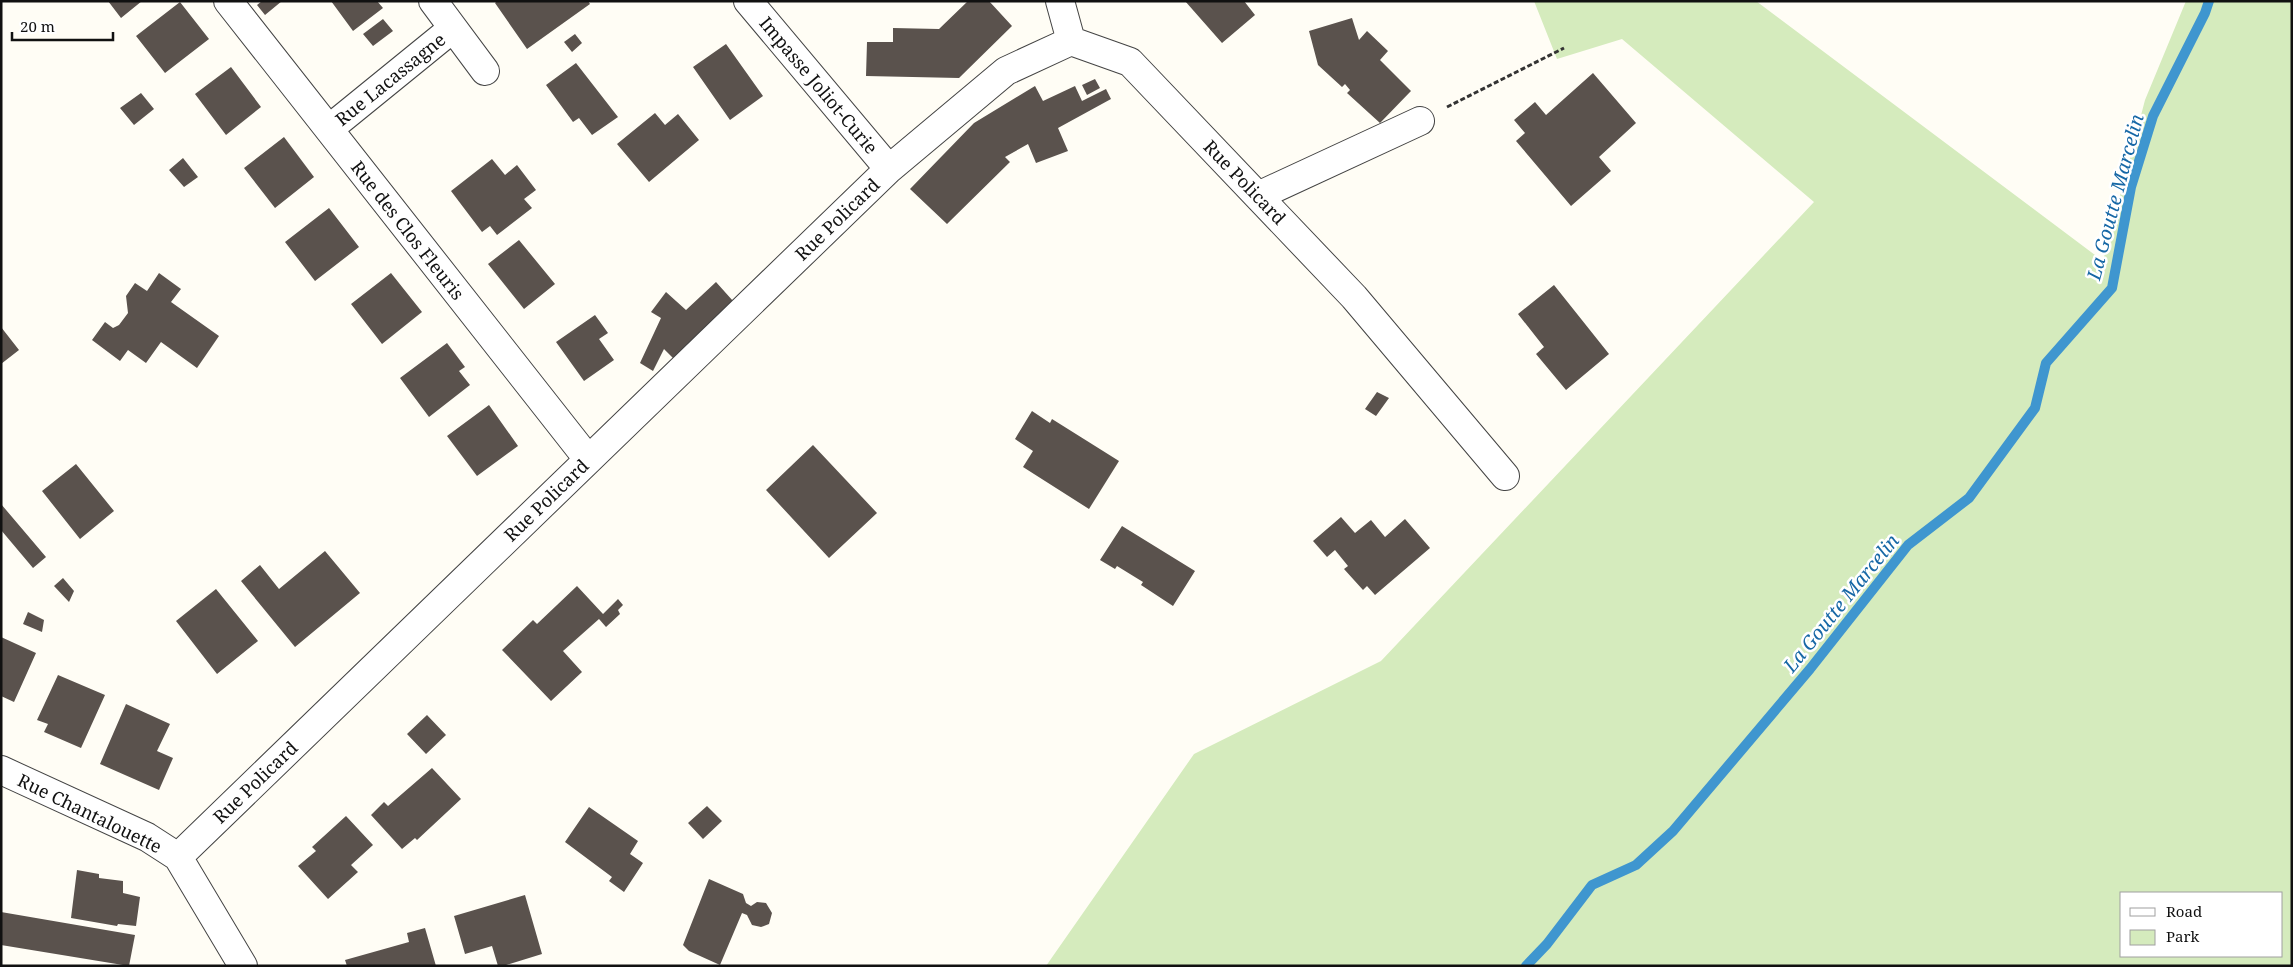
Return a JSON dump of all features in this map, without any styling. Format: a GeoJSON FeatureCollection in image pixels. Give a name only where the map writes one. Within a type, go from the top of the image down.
{"type":"FeatureCollection","features":[{"type":"Feature","properties":{"kind":"street","name":"Rue des Clos Fleuris"},"geometry":{"type":"LineString","coordinates":[[228,1],[588,459]]}},
{"type":"Feature","properties":{"kind":"street","name":"Rue Lacassagne"},"geometry":{"type":"LineString","coordinates":[[433,1],[484,71]]}},
{"type":"Feature","properties":{"kind":"street","name":"Impasse Joliot-Curie"},"geometry":{"type":"LineString","coordinates":[[748,1],[889,169]]}},
{"type":"Feature","properties":{"kind":"street"},"geometry":{"type":"LineString","coordinates":[[1060,1],[1071,40]]}},
{"type":"Feature","properties":{"kind":"street","name":"Rue Lacassagne"},"geometry":{"type":"LineString","coordinates":[[329,128],[452,29]]}},
{"type":"Feature","properties":{"kind":"street","name":"Rue Policard"},"geometry":{"type":"LineString","coordinates":[[178,857],[889,169],[1006,71],[1071,40],[1130,62],[1354,297],[1505,476]]}},
{"type":"Feature","properties":{"kind":"street"},"geometry":{"type":"LineString","coordinates":[[1258,196],[1420,121]]}},
{"type":"Feature","properties":{"kind":"street","name":"Rue Chantalouette"},"geometry":{"type":"LineString","coordinates":[[1,770],[147,837],[178,857]]}},
{"type":"Feature","properties":{"kind":"street"},"geometry":{"type":"LineString","coordinates":[[178,857],[243,966]]}},
{"type":"Feature","properties":{"kind":"path"},"geometry":{"type":"LineString","coordinates":[[1420,121],[1564,48]]}},
{"type":"Feature","properties":{"kind":"green space"},"geometry":{"type":"Polygon","coordinates":[[[1534,1],[1756,1],[2103,261],[2145,100],[2186,1],[2292,1],[2292,966],[1046,966],[1194,754],[1381,661],[1814,202],[1622,39],[1557,59],[1534,1]]]}},
{"type":"Feature","properties":{"kind":"building"},"geometry":{"type":"Polygon","coordinates":[[[108,1],[142,1],[121,18],[108,1]]]}},
{"type":"Feature","properties":{"kind":"building"},"geometry":{"type":"Polygon","coordinates":[[[262,1],[282,1],[265,15],[257,5],[262,1]]]}},
{"type":"Feature","properties":{"kind":"building"},"geometry":{"type":"Polygon","coordinates":[[[331,1],[377,1],[383,8],[353,31],[331,1]]]}},
{"type":"Feature","properties":{"kind":"building"},"geometry":{"type":"Polygon","coordinates":[[[497,1],[588,1],[590,4],[527,49],[495,3],[497,1]]]}},
{"type":"Feature","properties":{"kind":"building"},"geometry":{"type":"Polygon","coordinates":[[[968,1],[989,1],[1012,26],[959,78],[866,76],[867,42],[893,42],[893,28],[939,29],[968,1]]]}},
{"type":"Feature","properties":{"kind":"building"},"geometry":{"type":"Polygon","coordinates":[[[1185,1],[1244,1],[1255,15],[1222,43],[1185,1]]]}},
{"type":"Feature","properties":{"kind":"building"},"geometry":{"type":"Polygon","coordinates":[[[180,2],[209,39],[165,73],[136,36],[180,2]]]}},
{"type":"Feature","properties":{"kind":"building"},"geometry":{"type":"Polygon","coordinates":[[[1352,18],[1359,40],[1367,31],[1388,51],[1380,60],[1411,91],[1380,123],[1347,93],[1350,90],[1345,84],[1342,87],[1318,65],[1309,31],[1352,18]]]}},
{"type":"Feature","properties":{"kind":"building"},"geometry":{"type":"Polygon","coordinates":[[[383,19],[393,31],[373,46],[363,34],[383,19]]]}},
{"type":"Feature","properties":{"kind":"building"},"geometry":{"type":"Polygon","coordinates":[[[575,34],[582,43],[572,52],[564,42],[575,34]]]}},
{"type":"Feature","properties":{"kind":"building"},"geometry":{"type":"Polygon","coordinates":[[[726,44],[763,96],[730,120],[693,67],[726,44]]]}},
{"type":"Feature","properties":{"kind":"building"},"geometry":{"type":"Polygon","coordinates":[[[576,63],[618,117],[592,135],[579,118],[573,122],[546,85],[576,63]]]}},
{"type":"Feature","properties":{"kind":"building"},"geometry":{"type":"Polygon","coordinates":[[[231,67],[261,107],[226,135],[195,94],[231,67]]]}},
{"type":"Feature","properties":{"kind":"building"},"geometry":{"type":"Polygon","coordinates":[[[1593,73],[1636,123],[1599,157],[1611,171],[1571,206],[1516,141],[1525,133],[1514,120],[1535,102],[1546,115],[1593,73]]]}},
{"type":"Feature","properties":{"kind":"building"},"geometry":{"type":"Polygon","coordinates":[[[1095,79],[1100,88],[1087,95],[1082,85],[1095,79]]]}},
{"type":"Feature","properties":{"kind":"building"},"geometry":{"type":"Polygon","coordinates":[[[1035,86],[1043,101],[1075,86],[1082,101],[1106,89],[1111,99],[1058,128],[1068,151],[1036,163],[1028,144],[1005,157],[1010,162],[947,224],[910,189],[974,123],[1035,86]]]}},
{"type":"Feature","properties":{"kind":"building"},"geometry":{"type":"Polygon","coordinates":[[[141,93],[154,109],[134,125],[120,108],[141,93]]]}},
{"type":"Feature","properties":{"kind":"building"},"geometry":{"type":"Polygon","coordinates":[[[655,113],[665,125],[678,114],[699,140],[649,182],[617,144],[655,113]]]}},
{"type":"Feature","properties":{"kind":"building"},"geometry":{"type":"Polygon","coordinates":[[[284,137],[314,177],[275,208],[244,168],[284,137]]]}},
{"type":"Feature","properties":{"kind":"building"},"geometry":{"type":"Polygon","coordinates":[[[183,158],[198,177],[184,187],[169,170],[183,158]]]}},
{"type":"Feature","properties":{"kind":"building"},"geometry":{"type":"Polygon","coordinates":[[[492,159],[505,175],[517,165],[536,190],[524,199],[532,208],[497,235],[490,226],[482,232],[451,191],[492,159]]]}},
{"type":"Feature","properties":{"kind":"building"},"geometry":{"type":"Polygon","coordinates":[[[329,208],[359,247],[315,281],[285,242],[329,208]]]}},
{"type":"Feature","properties":{"kind":"building"},"geometry":{"type":"Polygon","coordinates":[[[519,240],[555,284],[524,309],[488,264],[519,240]]]}},
{"type":"Feature","properties":{"kind":"building"},"geometry":{"type":"Polygon","coordinates":[[[159,273],[181,289],[171,302],[219,336],[197,368],[161,342],[146,363],[128,350],[120,361],[92,340],[105,322],[113,328],[119,325],[128,313],[126,296],[135,283],[147,291],[159,273]]]}},
{"type":"Feature","properties":{"kind":"building"},"geometry":{"type":"Polygon","coordinates":[[[391,273],[422,312],[382,344],[351,304],[391,273]]]}},
{"type":"Feature","properties":{"kind":"building"},"geometry":{"type":"Polygon","coordinates":[[[716,282],[733,301],[674,359],[664,349],[653,371],[640,363],[661,318],[651,312],[666,292],[686,310],[716,282]]]}},
{"type":"Feature","properties":{"kind":"building"},"geometry":{"type":"Polygon","coordinates":[[[1554,285],[1609,354],[1566,390],[1536,354],[1544,347],[1518,314],[1554,285]]]}},
{"type":"Feature","properties":{"kind":"building"},"geometry":{"type":"Polygon","coordinates":[[[595,315],[608,333],[599,339],[614,360],[584,381],[556,342],[595,315]]]}},
{"type":"Feature","properties":{"kind":"building"},"geometry":{"type":"Polygon","coordinates":[[[1,327],[19,350],[1,364],[1,327]]]}},
{"type":"Feature","properties":{"kind":"building"},"geometry":{"type":"Polygon","coordinates":[[[447,343],[465,367],[459,371],[470,385],[429,417],[400,378],[447,343]]]}},
{"type":"Feature","properties":{"kind":"building"},"geometry":{"type":"Polygon","coordinates":[[[1377,392],[1389,398],[1376,416],[1365,409],[1377,392]]]}},
{"type":"Feature","properties":{"kind":"building"},"geometry":{"type":"Polygon","coordinates":[[[489,405],[518,446],[477,476],[447,436],[489,405]]]}},
{"type":"Feature","properties":{"kind":"building"},"geometry":{"type":"Polygon","coordinates":[[[1032,411],[1050,423],[1052,419],[1119,461],[1089,509],[1023,467],[1033,451],[1015,439],[1032,411]]]}},
{"type":"Feature","properties":{"kind":"building"},"geometry":{"type":"Polygon","coordinates":[[[813,445],[877,513],[829,558],[766,490],[813,445]]]}},
{"type":"Feature","properties":{"kind":"building"},"geometry":{"type":"Polygon","coordinates":[[[76,464],[114,511],[80,539],[42,491],[76,464]]]}},
{"type":"Feature","properties":{"kind":"building"},"geometry":{"type":"Polygon","coordinates":[[[1,504],[46,557],[33,568],[1,530],[1,504]]]}},
{"type":"Feature","properties":{"kind":"building"},"geometry":{"type":"Polygon","coordinates":[[[1341,517],[1355,533],[1371,520],[1385,537],[1405,519],[1430,548],[1375,595],[1367,586],[1363,590],[1344,569],[1348,566],[1335,550],[1327,557],[1313,541],[1341,517]]]}},
{"type":"Feature","properties":{"kind":"building"},"geometry":{"type":"Polygon","coordinates":[[[1122,526],[1195,571],[1173,606],[1141,585],[1143,582],[1117,566],[1115,569],[1100,560],[1122,526]]]}},
{"type":"Feature","properties":{"kind":"building"},"geometry":{"type":"Polygon","coordinates":[[[325,551],[360,593],[295,647],[241,581],[260,565],[279,589],[325,551]]]}},
{"type":"Feature","properties":{"kind":"building"},"geometry":{"type":"Polygon","coordinates":[[[63,578],[74,591],[69,602],[54,586],[63,578]]]}},
{"type":"Feature","properties":{"kind":"building"},"geometry":{"type":"Polygon","coordinates":[[[577,586],[603,614],[618,599],[623,605],[618,610],[620,614],[606,627],[599,619],[563,651],[582,672],[551,701],[502,650],[533,620],[537,624],[577,586]]]}},
{"type":"Feature","properties":{"kind":"building"},"geometry":{"type":"Polygon","coordinates":[[[216,589],[258,641],[217,674],[176,621],[216,589]]]}},
{"type":"Feature","properties":{"kind":"building"},"geometry":{"type":"Polygon","coordinates":[[[28,612],[44,620],[42,632],[23,624],[28,612]]]}},
{"type":"Feature","properties":{"kind":"building"},"geometry":{"type":"Polygon","coordinates":[[[1,637],[36,653],[14,702],[1,696],[1,637]]]}},
{"type":"Feature","properties":{"kind":"building"},"geometry":{"type":"Polygon","coordinates":[[[58,675],[105,695],[81,748],[44,732],[48,724],[37,720],[58,675]]]}},
{"type":"Feature","properties":{"kind":"building"},"geometry":{"type":"Polygon","coordinates":[[[126,704],[170,724],[157,751],[173,758],[159,790],[100,764],[126,704]]]}},
{"type":"Feature","properties":{"kind":"building"},"geometry":{"type":"Polygon","coordinates":[[[427,715],[446,735],[426,754],[407,734],[427,715]]]}},
{"type":"Feature","properties":{"kind":"building"},"geometry":{"type":"Polygon","coordinates":[[[432,768],[461,799],[417,840],[415,838],[402,849],[371,815],[384,802],[388,806],[432,768]]]}},
{"type":"Feature","properties":{"kind":"building"},"geometry":{"type":"Polygon","coordinates":[[[707,806],[722,821],[703,839],[688,823],[707,806]]]}},
{"type":"Feature","properties":{"kind":"building"},"geometry":{"type":"Polygon","coordinates":[[[589,807],[638,841],[630,854],[643,863],[624,892],[609,881],[612,877],[565,842],[589,807]]]}},
{"type":"Feature","properties":{"kind":"building"},"geometry":{"type":"Polygon","coordinates":[[[346,816],[373,845],[351,865],[358,872],[328,899],[298,866],[316,851],[312,847],[346,816]]]}},
{"type":"Feature","properties":{"kind":"building"},"geometry":{"type":"Polygon","coordinates":[[[77,870],[99,874],[99,878],[123,881],[123,893],[140,897],[136,926],[118,924],[117,926],[71,918],[77,870]]]}},
{"type":"Feature","properties":{"kind":"building"},"geometry":{"type":"Polygon","coordinates":[[[709,879],[743,894],[746,903],[751,906],[757,902],[766,903],[772,913],[769,924],[761,927],[752,925],[747,915],[742,913],[720,965],[689,951],[683,945],[709,879]]]}},
{"type":"Feature","properties":{"kind":"building"},"geometry":{"type":"Polygon","coordinates":[[[525,895],[542,954],[498,966],[492,946],[465,954],[454,916],[525,895]]]}},
{"type":"Feature","properties":{"kind":"building"},"geometry":{"type":"Polygon","coordinates":[[[1,912],[135,935],[129,966],[1,945],[1,912]]]}},
{"type":"Feature","properties":{"kind":"building"},"geometry":{"type":"Polygon","coordinates":[[[425,928],[436,966],[347,966],[345,960],[409,942],[407,933],[425,928]]]}},
{"type":"Feature","properties":{"kind":"waterway","name":"La Goutte Marcelin"},"geometry":{"type":"LineString","coordinates":[[1526,966],[1547,944],[1592,885],[1636,865],[1673,831],[1810,669],[1908,545],[1969,498],[2035,408],[2046,363],[2112,288],[2131,187],[2153,116],[2205,13],[2209,1]]}}]}
